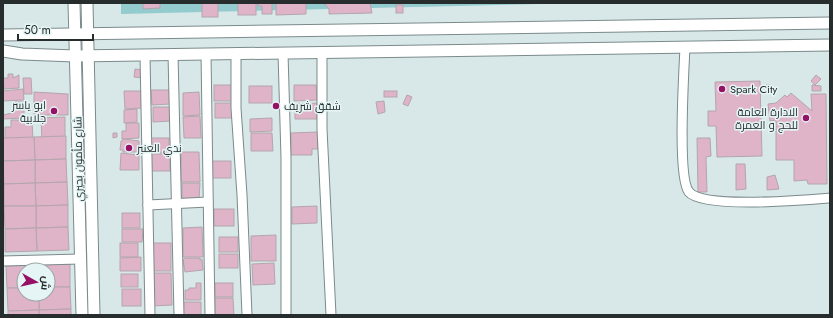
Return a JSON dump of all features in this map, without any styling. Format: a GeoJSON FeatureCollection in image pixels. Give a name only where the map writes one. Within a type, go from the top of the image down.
{"type":"FeatureCollection","features":[{"type":"Feature","properties":{"kind":"street","name":"شارع مأمون بحيري"},"geometry":{"type":"LineString","coordinates":[[74,3],[82,315]]}},
{"type":"Feature","properties":{"kind":"street","name":"شارع مأمون بحيري"},"geometry":{"type":"LineString","coordinates":[[87,3],[94,315]]}},
{"type":"Feature","properties":{"kind":"street"},"geometry":{"type":"LineString","coordinates":[[3,35],[88,35],[830,23]]}},
{"type":"Feature","properties":{"kind":"street"},"geometry":{"type":"LineString","coordinates":[[3,51],[22,54],[75,56],[830,45]]}},
{"type":"Feature","properties":{"kind":"street"},"geometry":{"type":"LineString","coordinates":[[685,47],[683,166],[686,186],[689,193],[700,198],[722,202],[830,198]]}},
{"type":"Feature","properties":{"kind":"street"},"geometry":{"type":"LineString","coordinates":[[322,52],[322,129],[331,315]]}},
{"type":"Feature","properties":{"kind":"street"},"geometry":{"type":"LineString","coordinates":[[236,53],[236,108],[242,195],[247,315]]}},
{"type":"Feature","properties":{"kind":"street"},"geometry":{"type":"LineString","coordinates":[[283,53],[286,158],[286,315]]}},
{"type":"Feature","properties":{"kind":"street"},"geometry":{"type":"LineString","coordinates":[[173,54],[179,315]]}},
{"type":"Feature","properties":{"kind":"street"},"geometry":{"type":"LineString","coordinates":[[206,54],[210,315]]}},
{"type":"Feature","properties":{"kind":"street"},"geometry":{"type":"LineString","coordinates":[[145,55],[150,315]]}},
{"type":"Feature","properties":{"kind":"street"},"geometry":{"type":"LineString","coordinates":[[148,205],[208,202]]}},
{"type":"Feature","properties":{"kind":"street"},"geometry":{"type":"LineString","coordinates":[[3,260],[80,259]]}},
{"type":"Feature","properties":{"kind":"shaded area"},"geometry":{"type":"Polygon","coordinates":[[[121,3],[583,3],[121,14],[121,3]]]}},
{"type":"Feature","properties":{"kind":"building"},"geometry":{"type":"Polygon","coordinates":[[[143,3],[160,3],[160,8],[143,9],[143,3]]]}},
{"type":"Feature","properties":{"kind":"building"},"geometry":{"type":"Polygon","coordinates":[[[202,3],[218,3],[218,17],[202,17],[202,3]]]}},
{"type":"Feature","properties":{"kind":"building"},"geometry":{"type":"Polygon","coordinates":[[[238,3],[256,3],[256,15],[238,15],[238,3]]]}},
{"type":"Feature","properties":{"kind":"building"},"geometry":{"type":"Polygon","coordinates":[[[258,3],[272,3],[272,14],[262,14],[262,6],[258,6],[258,3]]]}},
{"type":"Feature","properties":{"kind":"building"},"geometry":{"type":"Polygon","coordinates":[[[276,3],[306,3],[306,14],[276,15],[276,3]]]}},
{"type":"Feature","properties":{"kind":"building"},"geometry":{"type":"Polygon","coordinates":[[[324,3],[370,3],[372,13],[329,14],[329,9],[324,3]]]}},
{"type":"Feature","properties":{"kind":"building"},"geometry":{"type":"Polygon","coordinates":[[[396,5],[403,5],[403,13],[396,13],[396,5]]]}},
{"type":"Feature","properties":{"kind":"building"},"geometry":{"type":"Polygon","coordinates":[[[135,69],[144,70],[143,78],[134,77],[135,69]]]}},
{"type":"Feature","properties":{"kind":"building"},"geometry":{"type":"Polygon","coordinates":[[[8,74],[13,74],[13,78],[19,75],[19,88],[4,89],[3,78],[8,78],[8,74]]]}},
{"type":"Feature","properties":{"kind":"building"},"geometry":{"type":"Polygon","coordinates":[[[816,75],[821,79],[815,85],[811,81],[816,75]]]}},
{"type":"Feature","properties":{"kind":"building"},"geometry":{"type":"Polygon","coordinates":[[[23,78],[31,78],[32,94],[24,94],[23,78]]]}},
{"type":"Feature","properties":{"kind":"building"},"geometry":{"type":"Polygon","coordinates":[[[760,81],[762,156],[717,157],[716,126],[708,126],[708,111],[716,111],[715,82],[760,81]]]}},
{"type":"Feature","properties":{"kind":"building"},"geometry":{"type":"Polygon","coordinates":[[[214,85],[233,85],[233,101],[214,101],[214,85]]]}},
{"type":"Feature","properties":{"kind":"building"},"geometry":{"type":"Polygon","coordinates":[[[294,85],[316,85],[317,100],[294,101],[294,85]]]}},
{"type":"Feature","properties":{"kind":"building"},"geometry":{"type":"Polygon","coordinates":[[[766,85],[770,85],[770,92],[767,92],[766,85]]]}},
{"type":"Feature","properties":{"kind":"building"},"geometry":{"type":"Polygon","coordinates":[[[812,85],[821,86],[821,91],[812,91],[812,85]]]}},
{"type":"Feature","properties":{"kind":"building"},"geometry":{"type":"Polygon","coordinates":[[[249,86],[272,86],[272,103],[249,103],[249,86]]]}},
{"type":"Feature","properties":{"kind":"building"},"geometry":{"type":"Polygon","coordinates":[[[23,89],[24,100],[3,101],[3,91],[23,89]]]}},
{"type":"Feature","properties":{"kind":"building"},"geometry":{"type":"Polygon","coordinates":[[[151,90],[170,90],[171,104],[152,105],[151,90]]]}},
{"type":"Feature","properties":{"kind":"building"},"geometry":{"type":"Polygon","coordinates":[[[124,91],[142,91],[142,108],[125,109],[124,91]]]}},
{"type":"Feature","properties":{"kind":"building"},"geometry":{"type":"Polygon","coordinates":[[[384,91],[397,91],[397,97],[384,97],[384,91]]]}},
{"type":"Feature","properties":{"kind":"building"},"geometry":{"type":"Polygon","coordinates":[[[34,92],[68,94],[68,115],[34,115],[34,92]]]}},
{"type":"Feature","properties":{"kind":"building"},"geometry":{"type":"Polygon","coordinates":[[[199,92],[200,115],[183,116],[183,93],[199,92]]]}},
{"type":"Feature","properties":{"kind":"building"},"geometry":{"type":"Polygon","coordinates":[[[791,93],[812,111],[811,94],[826,94],[827,184],[808,184],[807,180],[794,181],[794,160],[776,160],[776,120],[770,121],[768,104],[776,103],[785,95],[787,97],[791,93]]]}},
{"type":"Feature","properties":{"kind":"building"},"geometry":{"type":"Polygon","coordinates":[[[407,95],[412,97],[408,106],[403,104],[407,95]]]}},
{"type":"Feature","properties":{"kind":"building"},"geometry":{"type":"Polygon","coordinates":[[[384,101],[385,112],[378,114],[376,102],[384,101]]]}},
{"type":"Feature","properties":{"kind":"building"},"geometry":{"type":"Polygon","coordinates":[[[15,102],[24,102],[24,118],[3,119],[3,115],[12,113],[15,102]]]}},
{"type":"Feature","properties":{"kind":"building"},"geometry":{"type":"Polygon","coordinates":[[[215,103],[234,103],[234,118],[215,118],[215,103]]]}},
{"type":"Feature","properties":{"kind":"building"},"geometry":{"type":"Polygon","coordinates":[[[317,103],[317,119],[295,119],[295,104],[317,103]]]}},
{"type":"Feature","properties":{"kind":"building"},"geometry":{"type":"Polygon","coordinates":[[[153,107],[171,107],[171,121],[153,122],[153,107]]]}},
{"type":"Feature","properties":{"kind":"building"},"geometry":{"type":"Polygon","coordinates":[[[137,109],[137,122],[124,123],[124,110],[137,109]]]}},
{"type":"Feature","properties":{"kind":"building"},"geometry":{"type":"Polygon","coordinates":[[[200,116],[201,138],[184,138],[183,117],[200,116]]]}},
{"type":"Feature","properties":{"kind":"building"},"geometry":{"type":"Polygon","coordinates":[[[65,117],[65,140],[42,141],[41,118],[65,117]]]}},
{"type":"Feature","properties":{"kind":"building"},"geometry":{"type":"Polygon","coordinates":[[[272,118],[272,131],[250,132],[250,119],[272,118]]]}},
{"type":"Feature","properties":{"kind":"building"},"geometry":{"type":"Polygon","coordinates":[[[11,120],[32,120],[33,141],[5,141],[5,127],[11,127],[11,120]]]}},
{"type":"Feature","properties":{"kind":"building"},"geometry":{"type":"Polygon","coordinates":[[[126,123],[139,123],[139,138],[122,139],[122,131],[126,131],[126,123]]]}},
{"type":"Feature","properties":{"kind":"building"},"geometry":{"type":"Polygon","coordinates":[[[318,132],[318,149],[312,149],[312,155],[291,155],[291,133],[318,132]]]}},
{"type":"Feature","properties":{"kind":"building"},"geometry":{"type":"Polygon","coordinates":[[[113,133],[117,133],[117,137],[113,138],[113,133]]]}},
{"type":"Feature","properties":{"kind":"building"},"geometry":{"type":"Polygon","coordinates":[[[251,133],[272,133],[273,151],[251,151],[251,133]]]}},
{"type":"Feature","properties":{"kind":"building"},"geometry":{"type":"Polygon","coordinates":[[[66,136],[66,159],[35,160],[34,137],[66,136]]]}},
{"type":"Feature","properties":{"kind":"building"},"geometry":{"type":"Polygon","coordinates":[[[34,137],[35,160],[3,161],[3,138],[34,137]]]}},
{"type":"Feature","properties":{"kind":"building"},"geometry":{"type":"Polygon","coordinates":[[[151,138],[169,138],[169,153],[151,153],[151,138]]]}},
{"type":"Feature","properties":{"kind":"building"},"geometry":{"type":"Polygon","coordinates":[[[697,138],[710,138],[711,156],[706,157],[707,192],[698,192],[697,138]]]}},
{"type":"Feature","properties":{"kind":"building"},"geometry":{"type":"Polygon","coordinates":[[[124,139],[139,141],[139,150],[137,150],[137,152],[123,152],[123,150],[120,150],[121,141],[124,139]]]}},
{"type":"Feature","properties":{"kind":"building"},"geometry":{"type":"Polygon","coordinates":[[[181,152],[199,152],[200,182],[181,182],[181,152]]]}},
{"type":"Feature","properties":{"kind":"building"},"geometry":{"type":"Polygon","coordinates":[[[121,153],[139,155],[139,170],[120,170],[121,153]]]}},
{"type":"Feature","properties":{"kind":"building"},"geometry":{"type":"Polygon","coordinates":[[[151,154],[170,154],[170,171],[151,171],[151,154]]]}},
{"type":"Feature","properties":{"kind":"building"},"geometry":{"type":"Polygon","coordinates":[[[66,159],[67,182],[35,183],[35,160],[66,159]]]}},
{"type":"Feature","properties":{"kind":"building"},"geometry":{"type":"Polygon","coordinates":[[[35,160],[35,183],[4,184],[3,161],[35,160]]]}},
{"type":"Feature","properties":{"kind":"building"},"geometry":{"type":"Polygon","coordinates":[[[212,161],[231,161],[231,178],[212,178],[212,161]]]}},
{"type":"Feature","properties":{"kind":"building"},"geometry":{"type":"Polygon","coordinates":[[[736,164],[745,164],[746,189],[736,190],[736,164]]]}},
{"type":"Feature","properties":{"kind":"building"},"geometry":{"type":"Polygon","coordinates":[[[775,175],[779,189],[767,190],[767,177],[775,175]]]}},
{"type":"Feature","properties":{"kind":"building"},"geometry":{"type":"Polygon","coordinates":[[[67,182],[68,205],[36,206],[35,183],[67,182]]]}},
{"type":"Feature","properties":{"kind":"building"},"geometry":{"type":"Polygon","coordinates":[[[35,183],[36,206],[4,206],[4,184],[35,183]]]}},
{"type":"Feature","properties":{"kind":"building"},"geometry":{"type":"Polygon","coordinates":[[[182,183],[200,183],[199,199],[182,199],[182,183]]]}},
{"type":"Feature","properties":{"kind":"building"},"geometry":{"type":"Polygon","coordinates":[[[68,205],[68,227],[36,228],[36,206],[68,205]]]}},
{"type":"Feature","properties":{"kind":"building"},"geometry":{"type":"Polygon","coordinates":[[[4,206],[36,206],[36,228],[5,229],[4,206]]]}},
{"type":"Feature","properties":{"kind":"building"},"geometry":{"type":"Polygon","coordinates":[[[317,206],[317,223],[292,224],[292,207],[317,206]]]}},
{"type":"Feature","properties":{"kind":"building"},"geometry":{"type":"Polygon","coordinates":[[[214,209],[234,209],[234,226],[214,226],[214,209]]]}},
{"type":"Feature","properties":{"kind":"building"},"geometry":{"type":"Polygon","coordinates":[[[122,213],[140,213],[140,228],[122,228],[122,213]]]}},
{"type":"Feature","properties":{"kind":"building"},"geometry":{"type":"Polygon","coordinates":[[[68,227],[69,250],[37,251],[36,228],[68,227]]]}},
{"type":"Feature","properties":{"kind":"building"},"geometry":{"type":"Polygon","coordinates":[[[202,227],[203,257],[183,257],[183,228],[202,227]]]}},
{"type":"Feature","properties":{"kind":"building"},"geometry":{"type":"Polygon","coordinates":[[[36,228],[37,251],[5,252],[5,229],[36,228]]]}},
{"type":"Feature","properties":{"kind":"building"},"geometry":{"type":"Polygon","coordinates":[[[122,229],[143,229],[142,242],[122,242],[122,229]]]}},
{"type":"Feature","properties":{"kind":"building"},"geometry":{"type":"Polygon","coordinates":[[[276,235],[276,261],[251,261],[251,236],[276,235]]]}},
{"type":"Feature","properties":{"kind":"building"},"geometry":{"type":"Polygon","coordinates":[[[219,237],[238,237],[238,252],[219,252],[219,237]]]}},
{"type":"Feature","properties":{"kind":"building"},"geometry":{"type":"Polygon","coordinates":[[[120,243],[138,243],[138,257],[120,257],[120,243]]]}},
{"type":"Feature","properties":{"kind":"building"},"geometry":{"type":"Polygon","coordinates":[[[153,243],[171,243],[171,271],[153,271],[153,243]]]}},
{"type":"Feature","properties":{"kind":"building"},"geometry":{"type":"Polygon","coordinates":[[[219,254],[238,254],[238,268],[219,268],[219,254]]]}},
{"type":"Feature","properties":{"kind":"building"},"geometry":{"type":"Polygon","coordinates":[[[141,257],[141,271],[120,271],[120,258],[141,257]]]}},
{"type":"Feature","properties":{"kind":"building"},"geometry":{"type":"Polygon","coordinates":[[[185,258],[202,259],[203,270],[185,272],[183,260],[185,258]]]}},
{"type":"Feature","properties":{"kind":"building"},"geometry":{"type":"Polygon","coordinates":[[[274,263],[275,284],[253,285],[252,264],[274,263]]]}},
{"type":"Feature","properties":{"kind":"building"},"geometry":{"type":"Polygon","coordinates":[[[56,264],[70,264],[70,287],[56,287],[56,264]]]}},
{"type":"Feature","properties":{"kind":"building"},"geometry":{"type":"Polygon","coordinates":[[[6,266],[16,266],[16,288],[7,288],[6,266]]]}},
{"type":"Feature","properties":{"kind":"building"},"geometry":{"type":"Polygon","coordinates":[[[152,273],[171,273],[172,305],[152,306],[152,273]]]}},
{"type":"Feature","properties":{"kind":"building"},"geometry":{"type":"Polygon","coordinates":[[[121,274],[138,274],[138,287],[121,287],[121,274]]]}},
{"type":"Feature","properties":{"kind":"building"},"geometry":{"type":"Polygon","coordinates":[[[196,283],[201,283],[201,300],[185,300],[185,290],[189,290],[189,288],[196,288],[196,283]]]}},
{"type":"Feature","properties":{"kind":"building"},"geometry":{"type":"Polygon","coordinates":[[[215,283],[233,283],[233,297],[215,297],[215,283]]]}},
{"type":"Feature","properties":{"kind":"building"},"geometry":{"type":"Polygon","coordinates":[[[56,287],[70,287],[71,309],[39,310],[39,302],[56,302],[56,287]]]}},
{"type":"Feature","properties":{"kind":"building"},"geometry":{"type":"Polygon","coordinates":[[[7,288],[16,288],[16,302],[39,302],[39,310],[8,311],[7,288]]]}},
{"type":"Feature","properties":{"kind":"building"},"geometry":{"type":"Polygon","coordinates":[[[122,289],[141,289],[141,306],[122,306],[122,289]]]}},
{"type":"Feature","properties":{"kind":"building"},"geometry":{"type":"Polygon","coordinates":[[[215,298],[233,298],[234,315],[215,315],[215,298]]]}},
{"type":"Feature","properties":{"kind":"building"},"geometry":{"type":"Polygon","coordinates":[[[184,302],[201,302],[201,315],[183,315],[184,302]]]}},
{"type":"Feature","properties":{"kind":"building"},"geometry":{"type":"Polygon","coordinates":[[[71,309],[71,315],[39,315],[39,310],[71,309]]]}},
{"type":"Feature","properties":{"kind":"building"},"geometry":{"type":"Polygon","coordinates":[[[39,310],[39,315],[8,315],[8,311],[39,310]]]}},
{"type":"Feature","properties":{"kind":"place","name":"Spark City"},"geometry":{"type":"Point","coordinates":[722,89]}},
{"type":"Feature","properties":{"kind":"place","name":"شقق شريف"},"geometry":{"type":"Point","coordinates":[276,106]}},
{"type":"Feature","properties":{"kind":"place","name":"ابو ياسر جلابية"},"geometry":{"type":"Point","coordinates":[54,111]}},
{"type":"Feature","properties":{"kind":"place","name":"الادارة العامة للحج و العمرة"},"geometry":{"type":"Point","coordinates":[806,118]}},
{"type":"Feature","properties":{"kind":"place","name":"ندي العنبر"},"geometry":{"type":"Point","coordinates":[129,148]}}]}
